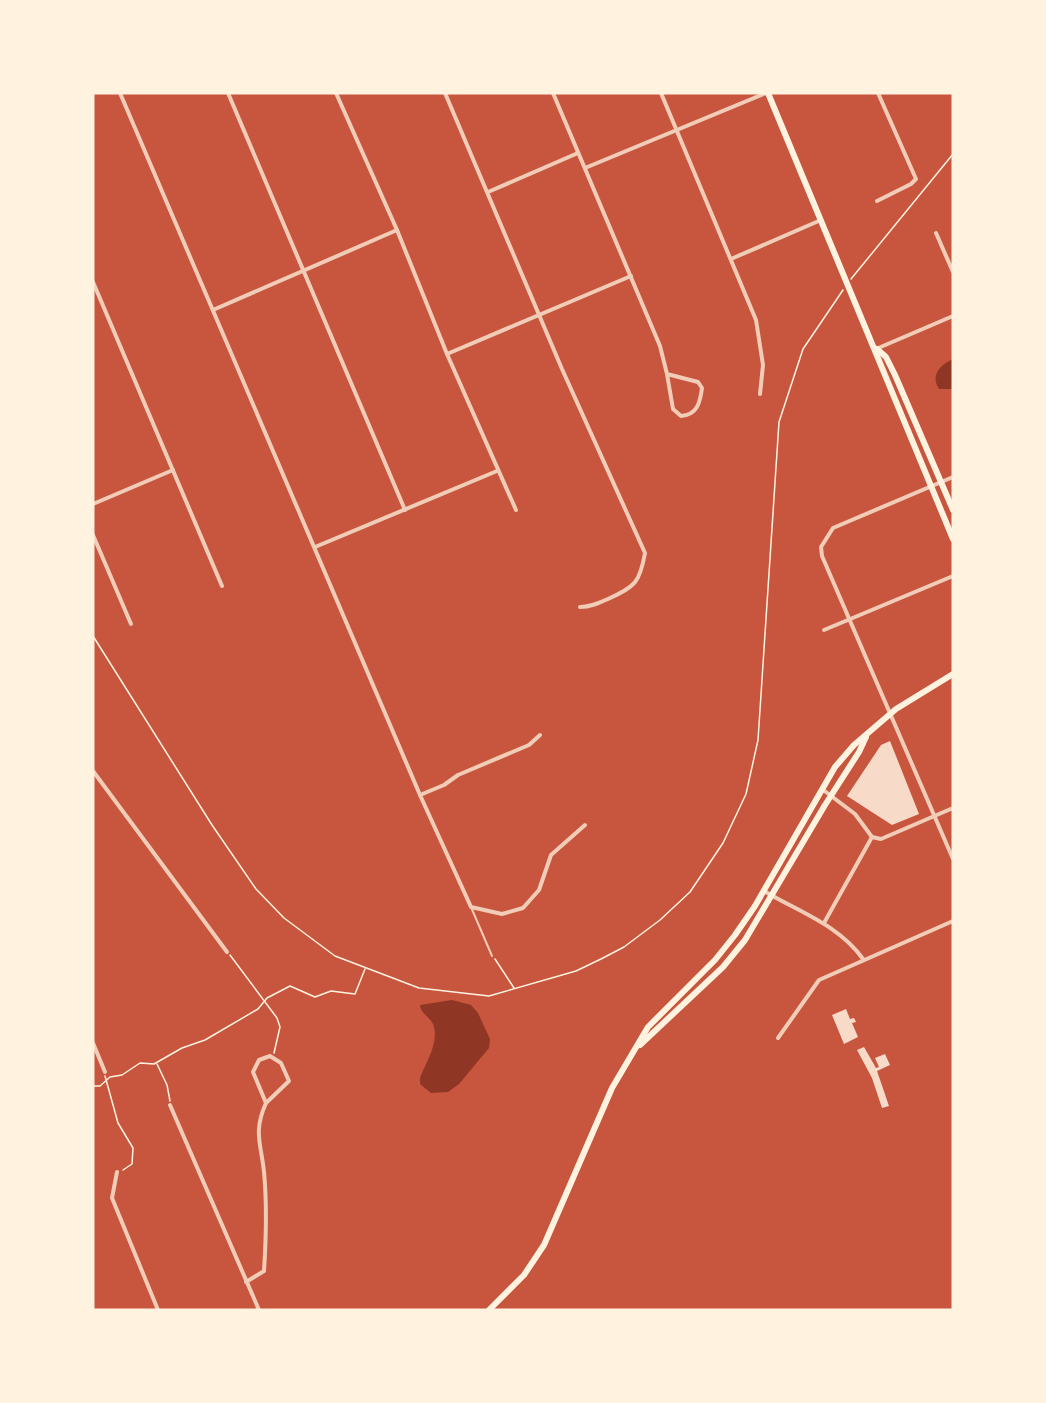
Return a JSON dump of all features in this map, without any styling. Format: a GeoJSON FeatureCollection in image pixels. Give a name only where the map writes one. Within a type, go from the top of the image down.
{"type":"FeatureCollection","features":[{"type":"Feature","properties":{"kind":"main road"},"geometry":{"type":"LineString","coordinates":[[767,93],[876,349],[879,362],[953,538]]}},
{"type":"Feature","properties":{"kind":"main road"},"geometry":{"type":"LineString","coordinates":[[876,349],[886,357],[895,375],[953,510]]}},
{"type":"Feature","properties":{"kind":"main road"},"geometry":{"type":"LineString","coordinates":[[489,1310],[524,1275],[544,1245],[612,1088],[648,1026],[715,960],[735,935],[822,788],[842,759],[890,714],[925,689],[953,674]]}},
{"type":"Feature","properties":{"kind":"main road"},"geometry":{"type":"LineString","coordinates":[[637,1047],[655,1034],[723,968],[745,940],[831,795],[860,752],[866,735]]}},
{"type":"Feature","properties":{"kind":"street"},"geometry":{"type":"LineString","coordinates":[[120,93],[420,795],[471,907],[502,914],[523,908],[539,890],[551,855],[585,825]]}},
{"type":"Feature","properties":{"kind":"street"},"geometry":{"type":"LineString","coordinates":[[228,93],[405,510]]}},
{"type":"Feature","properties":{"kind":"street"},"geometry":{"type":"LineString","coordinates":[[336,93],[398,230],[447,354],[516,510]]}},
{"type":"Feature","properties":{"kind":"street"},"geometry":{"type":"LineString","coordinates":[[445,93],[539,315],[645,553],[642,569],[634,586],[591,606],[580,607]]}},
{"type":"Feature","properties":{"kind":"street"},"geometry":{"type":"LineString","coordinates":[[553,93],[661,350],[673,409],[681,416],[690,416],[695,412],[702,388],[698,382],[667,374]]}},
{"type":"Feature","properties":{"kind":"street"},"geometry":{"type":"LineString","coordinates":[[661,93],[756,320],[763,365],[760,394]]}},
{"type":"Feature","properties":{"kind":"street"},"geometry":{"type":"LineString","coordinates":[[585,168],[678,132],[767,93]]}},
{"type":"Feature","properties":{"kind":"street"},"geometry":{"type":"LineString","coordinates":[[877,201],[911,184],[916,179],[878,93]]}},
{"type":"Feature","properties":{"kind":"street"},"geometry":{"type":"LineString","coordinates":[[488,192],[578,153]]}},
{"type":"Feature","properties":{"kind":"street"},"geometry":{"type":"LineString","coordinates":[[731,259],[822,220]]}},
{"type":"Feature","properties":{"kind":"street"},"geometry":{"type":"LineString","coordinates":[[213,310],[303,269],[398,230]]}},
{"type":"Feature","properties":{"kind":"street"},"geometry":{"type":"LineString","coordinates":[[936,233],[953,272]]}},
{"type":"Feature","properties":{"kind":"street"},"geometry":{"type":"LineString","coordinates":[[447,354],[631,276]]}},
{"type":"Feature","properties":{"kind":"street"},"geometry":{"type":"LineString","coordinates":[[93,282],[222,586]]}},
{"type":"Feature","properties":{"kind":"street"},"geometry":{"type":"LineString","coordinates":[[876,349],[953,316]]}},
{"type":"Feature","properties":{"kind":"street"},"geometry":{"type":"LineString","coordinates":[[93,504],[173,470]]}},
{"type":"Feature","properties":{"kind":"street"},"geometry":{"type":"LineString","coordinates":[[315,548],[497,471]]}},
{"type":"Feature","properties":{"kind":"street"},"geometry":{"type":"LineString","coordinates":[[953,477],[833,528],[821,547],[822,556],[849,620],[953,859]]}},
{"type":"Feature","properties":{"kind":"street"},"geometry":{"type":"LineString","coordinates":[[93,535],[131,624]]}},
{"type":"Feature","properties":{"kind":"street"},"geometry":{"type":"LineString","coordinates":[[824,630],[953,576]]}},
{"type":"Feature","properties":{"kind":"street"},"geometry":{"type":"LineString","coordinates":[[420,795],[444,785],[458,775],[529,745],[540,735]]}},
{"type":"Feature","properties":{"kind":"street"},"geometry":{"type":"LineString","coordinates":[[93,771],[226,952]]}},
{"type":"Feature","properties":{"kind":"street"},"geometry":{"type":"LineString","coordinates":[[822,788],[855,814],[872,837],[881,838],[953,807]]}},
{"type":"Feature","properties":{"kind":"street"},"geometry":{"type":"LineString","coordinates":[[824,923],[872,837]]}},
{"type":"Feature","properties":{"kind":"street"},"geometry":{"type":"LineString","coordinates":[[763,891],[824,923],[853,944],[863,959]]}},
{"type":"Feature","properties":{"kind":"street"},"geometry":{"type":"LineString","coordinates":[[778,1038],[819,980],[953,921]]}},
{"type":"Feature","properties":{"kind":"street"},"geometry":{"type":"LineString","coordinates":[[93,1042],[105,1072]]}},
{"type":"Feature","properties":{"kind":"street"},"geometry":{"type":"LineString","coordinates":[[246,1282],[264,1271],[264,1173],[257,1129],[266,1103],[289,1081],[281,1063],[274,1057],[259,1060],[254,1067],[254,1076],[266,1103]]}},
{"type":"Feature","properties":{"kind":"street"},"geometry":{"type":"LineString","coordinates":[[170,1105],[259,1310]]}},
{"type":"Feature","properties":{"kind":"street"},"geometry":{"type":"LineString","coordinates":[[117,1172],[112,1198],[158,1310]]}},
{"type":"Feature","properties":{"kind":"lane"},"geometry":{"type":"LineString","coordinates":[[471,907],[492,956]]}},
{"type":"Feature","properties":{"kind":"path"},"geometry":{"type":"LineString","coordinates":[[852,278],[953,154]]}},
{"type":"Feature","properties":{"kind":"path"},"geometry":{"type":"LineString","coordinates":[[93,636],[212,825],[256,889],[309,938],[335,956],[419,988],[489,996],[576,971],[624,947],[660,920],[690,892],[709,868],[736,820],[746,794],[758,740],[779,422],[803,349],[844,289]]}},
{"type":"Feature","properties":{"kind":"path"},"geometry":{"type":"LineString","coordinates":[[226,952],[277,1017],[280,1026],[274,1057]]}},
{"type":"Feature","properties":{"kind":"path"},"geometry":{"type":"LineString","coordinates":[[492,956],[514,988]]}},
{"type":"Feature","properties":{"kind":"path"},"geometry":{"type":"LineString","coordinates":[[93,1086],[100,1086],[105,1080],[124,1074],[141,1063],[149,1065],[156,1063],[186,1046],[222,1031],[290,986],[315,997],[331,991],[355,994],[365,968]]}},
{"type":"Feature","properties":{"kind":"path"},"geometry":{"type":"LineString","coordinates":[[156,1063],[168,1085],[170,1105]]}},
{"type":"Feature","properties":{"kind":"path"},"geometry":{"type":"LineString","coordinates":[[105,1072],[105,1080],[120,1127],[134,1153],[130,1167],[117,1172]]}},
{"type":"Feature","properties":{"kind":"shaded area"},"geometry":{"type":"Polygon","coordinates":[[[953,359],[953,389],[939,389],[936,384],[936,375],[944,364],[953,359]]]}},
{"type":"Feature","properties":{"kind":"shaded area"},"geometry":{"type":"Polygon","coordinates":[[[452,1000],[471,1005],[478,1013],[490,1039],[489,1048],[459,1084],[448,1092],[431,1093],[420,1084],[420,1078],[434,1045],[435,1031],[420,1005],[452,1000]]]}},
{"type":"Feature","properties":{"kind":"building"},"geometry":{"type":"Polygon","coordinates":[[[890,741],[919,814],[892,825],[847,796],[881,745],[890,741]]]}},
{"type":"Feature","properties":{"kind":"building"},"geometry":{"type":"Polygon","coordinates":[[[846,1009],[850,1019],[854,1018],[856,1022],[852,1023],[858,1037],[844,1044],[832,1015],[846,1009]]]}},
{"type":"Feature","properties":{"kind":"building"},"geometry":{"type":"Polygon","coordinates":[[[864,1047],[876,1068],[879,1067],[875,1058],[885,1054],[890,1065],[877,1071],[889,1106],[882,1108],[872,1078],[857,1050],[864,1047]]]}}]}
